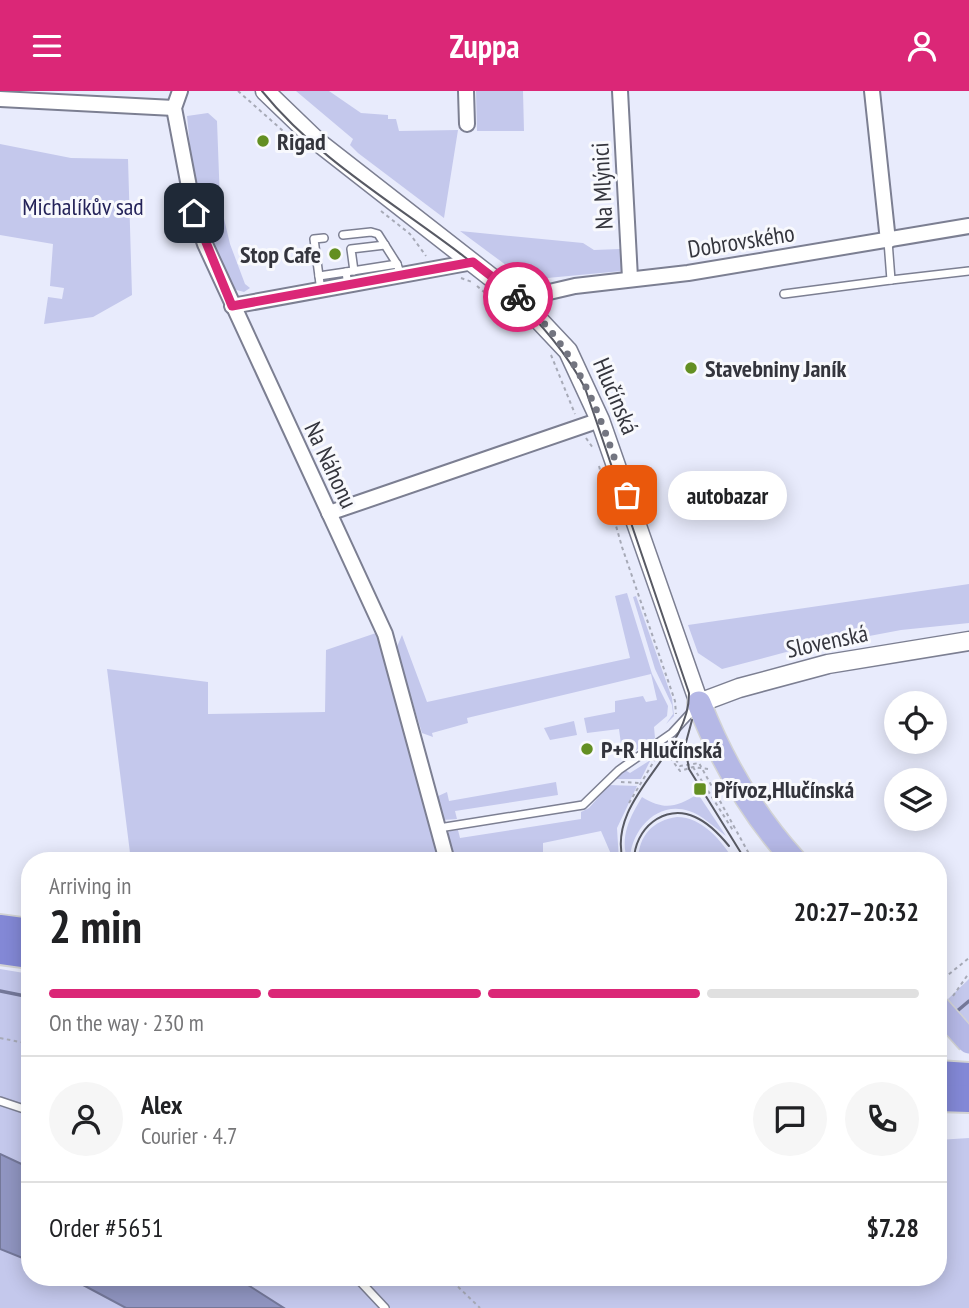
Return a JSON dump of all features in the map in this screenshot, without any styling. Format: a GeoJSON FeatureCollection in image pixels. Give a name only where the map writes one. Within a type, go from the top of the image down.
{"type":"FeatureCollection","features":[{"type":"Feature","properties":{"kind":"highway"},"geometry":{"type":"LineString","coordinates":[[0,928],[21,931]]}},
{"type":"Feature","properties":{"kind":"highway"},"geometry":{"type":"LineString","coordinates":[[0,951],[21,954]]}},
{"type":"Feature","properties":{"kind":"highway"},"geometry":{"type":"LineString","coordinates":[[947,1099],[969,1100]]}},
{"type":"Feature","properties":{"kind":"main road","name":"Hlučínská"},"geometry":{"type":"LineString","coordinates":[[699,703],[715,745],[740,790],[788,852]]}},
{"type":"Feature","properties":{"kind":"main road"},"geometry":{"type":"LineString","coordinates":[[947,1008],[969,1042]]}},
{"type":"Feature","properties":{"kind":"street"},"geometry":{"type":"LineString","coordinates":[[0,99],[174,108],[180,91]]}},
{"type":"Feature","properties":{"kind":"street","name":"Hlučínská"},"geometry":{"type":"LineString","coordinates":[[265,91],[318,142],[519,299],[568,351],[600,420],[699,703]]}},
{"type":"Feature","properties":{"kind":"street"},"geometry":{"type":"LineString","coordinates":[[466,91],[467,124]]}},
{"type":"Feature","properties":{"kind":"street","name":"Na Mlýnici"},"geometry":{"type":"LineString","coordinates":[[620,91],[630,278]]}},
{"type":"Feature","properties":{"kind":"street"},"geometry":{"type":"LineString","coordinates":[[872,91],[888,241]]}},
{"type":"Feature","properties":{"kind":"street","name":"Na Náhonu"},"geometry":{"type":"LineString","coordinates":[[174,108],[194,213],[232,306],[392,652],[445,852]]}},
{"type":"Feature","properties":{"kind":"street","name":"Dobrovského"},"geometry":{"type":"LineString","coordinates":[[519,299],[630,278],[688,273],[969,226]]}},
{"type":"Feature","properties":{"kind":"street"},"geometry":{"type":"LineString","coordinates":[[232,306],[321,292],[349,277],[473,262]]}},
{"type":"Feature","properties":{"kind":"street"},"geometry":{"type":"LineString","coordinates":[[329,513],[600,420]]}},
{"type":"Feature","properties":{"kind":"street","name":"Slovenská"},"geometry":{"type":"LineString","coordinates":[[699,703],[739,688],[817,666],[969,641]]}},
{"type":"Feature","properties":{"kind":"lane"},"geometry":{"type":"LineString","coordinates":[[343,236],[371,232],[378,234],[399,270]]}},
{"type":"Feature","properties":{"kind":"lane"},"geometry":{"type":"LineString","coordinates":[[321,292],[314,239],[324,238]]}},
{"type":"Feature","properties":{"kind":"lane"},"geometry":{"type":"LineString","coordinates":[[888,241],[891,280]]}},
{"type":"Feature","properties":{"kind":"lane"},"geometry":{"type":"LineString","coordinates":[[319,276],[349,277],[351,249],[385,245]]}},
{"type":"Feature","properties":{"kind":"lane"},"geometry":{"type":"LineString","coordinates":[[783,294],[969,271]]}},
{"type":"Feature","properties":{"kind":"lane"},"geometry":{"type":"LineString","coordinates":[[439,828],[580,806],[609,779],[663,745],[699,703]]}},
{"type":"Feature","properties":{"kind":"lane"},"geometry":{"type":"LineString","coordinates":[[0,1101],[21,1108]]}},
{"type":"Feature","properties":{"kind":"lane"},"geometry":{"type":"LineString","coordinates":[[364,1286],[385,1308]]}},
{"type":"Feature","properties":{"kind":"path"},"geometry":{"type":"LineString","coordinates":[[410,234],[423,255],[433,259]]}},
{"type":"Feature","properties":{"kind":"path"},"geometry":{"type":"LineString","coordinates":[[456,277],[471,282],[529,330]]}},
{"type":"Feature","properties":{"kind":"path"},"geometry":{"type":"LineString","coordinates":[[550,354],[576,418]]}},
{"type":"Feature","properties":{"kind":"path"},"geometry":{"type":"LineString","coordinates":[[581,432],[595,449]]}},
{"type":"Feature","properties":{"kind":"path"},"geometry":{"type":"LineString","coordinates":[[598,461],[622,547],[675,701],[677,711],[674,719]]}},
{"type":"Feature","properties":{"kind":"path"},"geometry":{"type":"LineString","coordinates":[[663,745],[680,766],[699,763],[748,852]]}},
{"type":"Feature","properties":{"kind":"path"},"geometry":{"type":"LineString","coordinates":[[666,752],[680,771],[709,769]]}},
{"type":"Feature","properties":{"kind":"path"},"geometry":{"type":"LineString","coordinates":[[629,803],[658,754]]}},
{"type":"Feature","properties":{"kind":"path"},"geometry":{"type":"LineString","coordinates":[[694,768],[734,832]]}},
{"type":"Feature","properties":{"kind":"path"},"geometry":{"type":"LineString","coordinates":[[698,776],[704,770]]}},
{"type":"Feature","properties":{"kind":"path"},"geometry":{"type":"LineString","coordinates":[[609,779],[641,783]]}},
{"type":"Feature","properties":{"kind":"path"},"geometry":{"type":"LineString","coordinates":[[947,976],[969,958]]}},
{"type":"Feature","properties":{"kind":"path"},"geometry":{"type":"LineString","coordinates":[[947,999],[969,973]]}},
{"type":"Feature","properties":{"kind":"path"},"geometry":{"type":"LineString","coordinates":[[0,1038],[21,1042]]}},
{"type":"Feature","properties":{"kind":"path"},"geometry":{"type":"LineString","coordinates":[[457,1286],[480,1308]]}},
{"type":"Feature","properties":{"kind":"green space"},"geometry":{"type":"Polygon","coordinates":[[[296,91],[329,91],[361,113],[388,115],[388,119],[396,119],[399,131],[458,130],[444,218],[358,153],[350,145],[353,139],[296,91]]]}},
{"type":"Feature","properties":{"kind":"green space"},"geometry":{"type":"Polygon","coordinates":[[[476,91],[523,91],[524,131],[477,131],[476,91]]]}},
{"type":"Feature","properties":{"kind":"green space"},"geometry":{"type":"Polygon","coordinates":[[[208,113],[217,121],[220,202],[230,244],[245,284],[250,288],[244,292],[233,289],[206,235],[193,177],[187,116],[208,113]]]}},
{"type":"Feature","properties":{"kind":"green space","name":"Michalíkův sad"},"geometry":{"type":"Polygon","coordinates":[[[0,144],[71,158],[128,159],[132,295],[93,317],[44,324],[48,297],[62,299],[64,288],[50,286],[53,244],[0,235],[0,144]]]}},
{"type":"Feature","properties":{"kind":"green space"},"geometry":{"type":"Polygon","coordinates":[[[460,231],[583,243],[594,250],[620,249],[622,271],[526,280],[460,231]]]}},
{"type":"Feature","properties":{"kind":"green space"},"geometry":{"type":"Polygon","coordinates":[[[969,584],[969,623],[901,630],[790,651],[722,669],[698,653],[688,625],[969,584]]]}},
{"type":"Feature","properties":{"kind":"green space"},"geometry":{"type":"Polygon","coordinates":[[[627,593],[652,674],[668,706],[667,716],[654,727],[655,738],[623,759],[619,729],[587,733],[584,718],[615,712],[615,701],[643,696],[646,702],[657,700],[651,674],[467,718],[468,723],[432,733],[433,737],[422,733],[396,649],[402,635],[427,702],[630,658],[615,596],[627,593]]]}},
{"type":"Feature","properties":{"kind":"green space"},"geometry":{"type":"Polygon","coordinates":[[[636,596],[672,698],[674,716],[666,724],[673,714],[672,705],[655,669],[633,597],[636,596]]]}},
{"type":"Feature","properties":{"kind":"green space"},"geometry":{"type":"Polygon","coordinates":[[[376,633],[438,852],[130,852],[107,669],[208,682],[208,714],[325,712],[326,650],[376,633]]]}},
{"type":"Feature","properties":{"kind":"green space"},"geometry":{"type":"Polygon","coordinates":[[[574,721],[577,735],[550,740],[544,728],[574,721]]]}},
{"type":"Feature","properties":{"kind":"green space"},"geometry":{"type":"Polygon","coordinates":[[[655,751],[641,779],[615,779],[625,770],[630,773],[649,761],[655,751]]]}},
{"type":"Feature","properties":{"kind":"green space"},"geometry":{"type":"Polygon","coordinates":[[[556,782],[558,795],[455,811],[457,819],[443,820],[436,797],[447,792],[449,801],[556,782]]]}},
{"type":"Feature","properties":{"kind":"green space"},"geometry":{"type":"Polygon","coordinates":[[[609,785],[637,786],[617,828],[618,852],[610,852],[601,831],[543,843],[543,852],[449,852],[445,836],[450,831],[458,830],[460,838],[581,819],[581,812],[589,808],[609,785]]]}},
{"type":"Feature","properties":{"kind":"green space"},"geometry":{"type":"Polygon","coordinates":[[[698,794],[726,836],[694,813],[677,809],[666,810],[647,821],[635,839],[631,852],[626,852],[625,835],[642,797],[664,806],[683,802],[698,794]]]}},
{"type":"Feature","properties":{"kind":"green space"},"geometry":{"type":"Polygon","coordinates":[[[677,817],[695,821],[710,831],[728,852],[639,852],[648,831],[668,819],[677,817]]]}},
{"type":"Feature","properties":{"kind":"green space"},"geometry":{"type":"Polygon","coordinates":[[[0,969],[21,972],[21,1164],[0,1154],[0,969]]]}},
{"type":"Feature","properties":{"kind":"green space"},"geometry":{"type":"Polygon","coordinates":[[[969,979],[969,1024],[948,999],[969,979]]]}},
{"type":"Feature","properties":{"kind":"green space"},"geometry":{"type":"Polygon","coordinates":[[[969,1138],[969,1308],[284,1308],[250,1286],[947,1286],[947,1139],[969,1138]]]}},
{"type":"Feature","properties":{"kind":"green space"},"geometry":{"type":"Polygon","coordinates":[[[0,1249],[21,1257],[21,1286],[85,1286],[126,1308],[0,1308],[0,1249]]]}},
{"type":"Feature","properties":{"kind":"shaded area"},"geometry":{"type":"Polygon","coordinates":[[[0,1154],[21,1164],[21,1257],[0,1249],[0,1154]]]}},
{"type":"Feature","properties":{"kind":"shaded area"},"geometry":{"type":"Polygon","coordinates":[[[85,1286],[250,1286],[284,1308],[126,1308],[85,1286]]]}},
{"type":"Feature","properties":{"kind":"waterway"},"geometry":{"type":"LineString","coordinates":[[0,991],[21,995]]}},
{"type":"Feature","properties":{"kind":"waterway"},"geometry":{"type":"LineString","coordinates":[[956,1012],[969,1001]]}},
{"type":"Feature","properties":{"kind":"tram line"},"geometry":{"type":"LineString","coordinates":[[262,91],[299,131],[341,167],[476,266],[518,302],[555,342],[585,388],[689,693],[686,715],[677,736],[626,816],[621,838],[622,852]]}},
{"type":"Feature","properties":{"kind":"tram line"},"geometry":{"type":"LineString","coordinates":[[692,720],[685,746],[689,769],[740,852]]}},
{"type":"Feature","properties":{"kind":"tram line"},"geometry":{"type":"LineString","coordinates":[[635,852],[645,829],[662,816],[672,813],[695,817],[714,830],[729,846]]}},
{"type":"Feature","properties":{"kind":"way so far"},"geometry":{"type":"LineString","coordinates":[[518,297],[539,316],[573,359],[593,402],[627,495]]}},
{"type":"Feature","properties":{"kind":"place","name":"Rigad"},"geometry":{"type":"Point","coordinates":[263,141]}},
{"type":"Feature","properties":{"kind":"place","name":"Stop Cafe"},"geometry":{"type":"Point","coordinates":[335,254]}},
{"type":"Feature","properties":{"kind":"place","name":"Stavebniny Janík"},"geometry":{"type":"Point","coordinates":[691,368]}},
{"type":"Feature","properties":{"kind":"place","name":"autobazar"},"geometry":{"type":"Point","coordinates":[627,495]}},
{"type":"Feature","properties":{"kind":"place","name":"P+R Hlučínská"},"geometry":{"type":"Point","coordinates":[587,749]}},
{"type":"Feature","properties":{"kind":"place","name":"Přívoz,Hlučínská"},"geometry":{"type":"Point","coordinates":[700,789]}},
{"type":"Feature","properties":{"kind":"route"},"geometry":{"type":"LineString","coordinates":[[194,213],[232,306],[321,292],[473,262],[518,297]]}}]}
